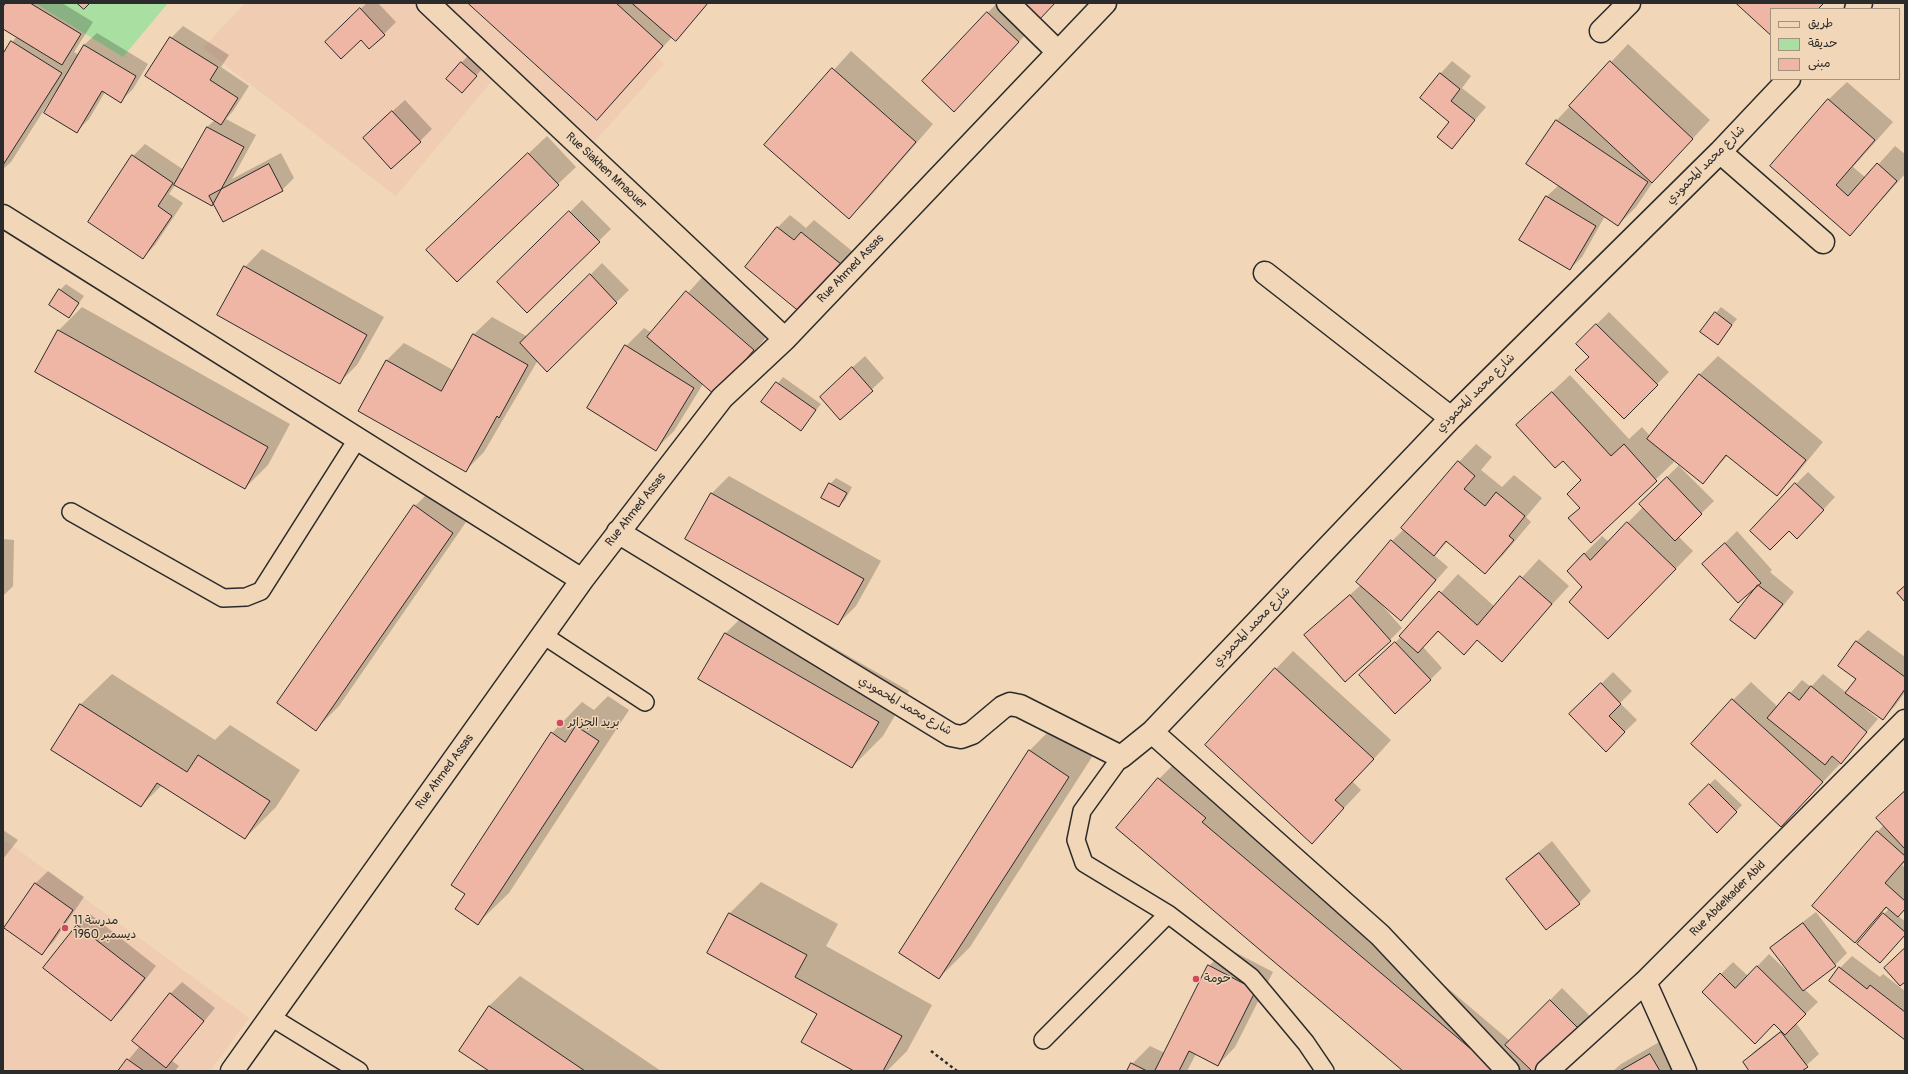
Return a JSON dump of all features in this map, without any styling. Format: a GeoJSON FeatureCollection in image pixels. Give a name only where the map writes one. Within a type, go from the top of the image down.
{"type":"FeatureCollection","features":[{"type":"Feature","properties":{"kind":"street","name":"Rue Siakhen Mnaouer"},"geometry":{"type":"LineString","coordinates":[[428,3],[785,339]]}},
{"type":"Feature","properties":{"kind":"street"},"geometry":{"type":"LineString","coordinates":[[1008,3],[1058,52]]}},
{"type":"Feature","properties":{"kind":"street","name":"Rue Ahmed Assas"},"geometry":{"type":"LineString","coordinates":[[232,1071],[582,580],[722,398],[785,339],[1105,3]]}},
{"type":"Feature","properties":{"kind":"street"},"geometry":{"type":"LineString","coordinates":[[1601,31],[1629,3]]}},
{"type":"Feature","properties":{"kind":"street","name":"شارع محمد المحمودي"},"geometry":{"type":"LineString","coordinates":[[618,532],[951,735],[961,737],[972,733],[1003,707],[1010,704],[1020,706],[1121,757],[1152,732],[1451,418],[1720,152],[1788,80]]}},
{"type":"Feature","properties":{"kind":"street"},"geometry":{"type":"LineString","coordinates":[[1720,152],[1823,242]]}},
{"type":"Feature","properties":{"kind":"street"},"geometry":{"type":"LineString","coordinates":[[3,216],[582,580]]}},
{"type":"Feature","properties":{"kind":"street"},"geometry":{"type":"LineString","coordinates":[[1265,273],[1451,418]]}},
{"type":"Feature","properties":{"kind":"street","name":"Rue Abdelkader Abid"},"geometry":{"type":"LineString","coordinates":[[1547,1071],[1645,982],[1905,721]]}},
{"type":"Feature","properties":{"kind":"street"},"geometry":{"type":"LineString","coordinates":[[1152,732],[1380,935],[1508,1071]]}},
{"type":"Feature","properties":{"kind":"street"},"geometry":{"type":"LineString","coordinates":[[1645,982],[1685,1071]]}},
{"type":"Feature","properties":{"kind":"lane"},"geometry":{"type":"LineString","coordinates":[[71,512],[222,598],[246,597],[261,592],[358,438]]}},
{"type":"Feature","properties":{"kind":"lane"},"geometry":{"type":"LineString","coordinates":[[543,635],[645,702]]}},
{"type":"Feature","properties":{"kind":"lane"},"geometry":{"type":"LineString","coordinates":[[1121,757],[1082,811],[1076,840],[1084,863],[1168,914],[1251,977],[1306,1043],[1325,1071]]}},
{"type":"Feature","properties":{"kind":"lane"},"geometry":{"type":"LineString","coordinates":[[1043,1040],[1168,914]]}},
{"type":"Feature","properties":{"kind":"lane"},"geometry":{"type":"LineString","coordinates":[[271,1017],[359,1071]]}},
{"type":"Feature","properties":{"kind":"path"},"geometry":{"type":"LineString","coordinates":[[931,1051],[957,1071]]}},
{"type":"Feature","properties":{"kind":"shaded area"},"geometry":{"type":"Polygon","coordinates":[[[245,3],[607,3],[664,64],[595,141],[507,63],[396,196],[203,48],[245,3]]]}},
{"type":"Feature","properties":{"kind":"shaded area","name":"مدرسة 11 ديسمبر 1960"},"geometry":{"type":"Polygon","coordinates":[[[3,839],[249,1018],[210,1071],[3,1071],[3,839]]]}},
{"type":"Feature","properties":{"kind":"green space"},"geometry":{"type":"Polygon","coordinates":[[[35,3],[168,3],[123,57],[35,3]]]}},
{"type":"Feature","properties":{"kind":"building"},"geometry":{"type":"Polygon","coordinates":[[[6,3],[30,3],[81,34],[62,65],[3,29],[3,7],[6,3]]]}},
{"type":"Feature","properties":{"kind":"building"},"geometry":{"type":"Polygon","coordinates":[[[77,3],[90,3],[84,9],[77,3]]]}},
{"type":"Feature","properties":{"kind":"building"},"geometry":{"type":"Polygon","coordinates":[[[468,3],[616,3],[663,46],[597,120],[468,3]]]}},
{"type":"Feature","properties":{"kind":"building"},"geometry":{"type":"Polygon","coordinates":[[[632,3],[708,3],[676,41],[632,3]]]}},
{"type":"Feature","properties":{"kind":"building"},"geometry":{"type":"Polygon","coordinates":[[[1021,3],[1055,3],[1039,20],[1021,3]]]}},
{"type":"Feature","properties":{"kind":"building"},"geometry":{"type":"Polygon","coordinates":[[[1736,3],[1824,3],[1819,8],[1770,8],[1770,34],[1736,3]]]}},
{"type":"Feature","properties":{"kind":"building"},"geometry":{"type":"Polygon","coordinates":[[[360,8],[385,35],[369,49],[361,40],[341,59],[325,42],[360,8]]]}},
{"type":"Feature","properties":{"kind":"building"},"geometry":{"type":"Polygon","coordinates":[[[987,12],[1019,42],[954,112],[922,81],[987,12]]]}},
{"type":"Feature","properties":{"kind":"building"},"geometry":{"type":"Polygon","coordinates":[[[170,37],[218,67],[210,80],[238,98],[221,125],[145,76],[170,37]]]}},
{"type":"Feature","properties":{"kind":"building"},"geometry":{"type":"Polygon","coordinates":[[[11,41],[62,73],[3,165],[3,54],[11,41]]]}},
{"type":"Feature","properties":{"kind":"building"},"geometry":{"type":"Polygon","coordinates":[[[84,45],[136,76],[121,103],[102,91],[77,133],[44,113],[84,45]]]}},
{"type":"Feature","properties":{"kind":"building"},"geometry":{"type":"Polygon","coordinates":[[[1610,61],[1693,139],[1652,183],[1569,106],[1610,61]]]}},
{"type":"Feature","properties":{"kind":"building"},"geometry":{"type":"Polygon","coordinates":[[[461,62],[477,76],[462,93],[446,79],[461,62]]]}},
{"type":"Feature","properties":{"kind":"building"},"geometry":{"type":"Polygon","coordinates":[[[832,68],[916,142],[849,219],[764,145],[832,68]]]}},
{"type":"Feature","properties":{"kind":"building"},"geometry":{"type":"Polygon","coordinates":[[[1440,73],[1460,89],[1451,101],[1475,120],[1452,149],[1437,137],[1449,122],[1420,98],[1440,73]]]}},
{"type":"Feature","properties":{"kind":"building"},"geometry":{"type":"Polygon","coordinates":[[[1828,99],[1875,140],[1836,185],[1848,196],[1877,163],[1897,181],[1850,236],[1770,166],[1828,99]]]}},
{"type":"Feature","properties":{"kind":"building"},"geometry":{"type":"Polygon","coordinates":[[[392,111],[421,142],[391,169],[363,138],[392,111]]]}},
{"type":"Feature","properties":{"kind":"building"},"geometry":{"type":"Polygon","coordinates":[[[1556,120],[1648,182],[1618,226],[1526,164],[1556,120]]]}},
{"type":"Feature","properties":{"kind":"building"},"geometry":{"type":"Polygon","coordinates":[[[207,127],[244,147],[212,206],[174,185],[207,127]]]}},
{"type":"Feature","properties":{"kind":"building"},"geometry":{"type":"Polygon","coordinates":[[[528,153],[559,185],[457,282],[426,250],[528,153]]]}},
{"type":"Feature","properties":{"kind":"building"},"geometry":{"type":"Polygon","coordinates":[[[132,155],[173,183],[158,206],[172,216],[143,259],[88,222],[132,155]]]}},
{"type":"Feature","properties":{"kind":"building"},"geometry":{"type":"Polygon","coordinates":[[[269,164],[283,191],[223,222],[209,196],[269,164]]]}},
{"type":"Feature","properties":{"kind":"building"},"geometry":{"type":"Polygon","coordinates":[[[1546,196],[1596,226],[1570,270],[1519,240],[1546,196]]]}},
{"type":"Feature","properties":{"kind":"building"},"geometry":{"type":"Polygon","coordinates":[[[569,211],[600,242],[527,313],[497,282],[569,211]]]}},
{"type":"Feature","properties":{"kind":"building"},"geometry":{"type":"Polygon","coordinates":[[[777,227],[794,240],[801,232],[841,264],[801,313],[745,267],[777,227]]]}},
{"type":"Feature","properties":{"kind":"building"},"geometry":{"type":"Polygon","coordinates":[[[244,266],[367,335],[340,384],[217,315],[244,266]]]}},
{"type":"Feature","properties":{"kind":"building"},"geometry":{"type":"Polygon","coordinates":[[[590,274],[617,303],[547,372],[520,343],[590,274]]]}},
{"type":"Feature","properties":{"kind":"building"},"geometry":{"type":"Polygon","coordinates":[[[59,289],[79,303],[69,318],[49,305],[59,289]]]}},
{"type":"Feature","properties":{"kind":"building"},"geometry":{"type":"Polygon","coordinates":[[[686,291],[754,350],[715,395],[647,337],[686,291]]]}},
{"type":"Feature","properties":{"kind":"building"},"geometry":{"type":"Polygon","coordinates":[[[1715,312],[1732,325],[1718,345],[1700,332],[1715,312]]]}},
{"type":"Feature","properties":{"kind":"building"},"geometry":{"type":"Polygon","coordinates":[[[1596,324],[1658,385],[1624,419],[1575,370],[1589,357],[1576,344],[1596,324]]]}},
{"type":"Feature","properties":{"kind":"building"},"geometry":{"type":"Polygon","coordinates":[[[58,330],[268,447],[245,489],[35,372],[58,330]]]}},
{"type":"Feature","properties":{"kind":"building"},"geometry":{"type":"Polygon","coordinates":[[[473,334],[528,365],[499,418],[497,416],[466,472],[358,411],[386,360],[441,391],[473,334]]]}},
{"type":"Feature","properties":{"kind":"building"},"geometry":{"type":"Polygon","coordinates":[[[625,345],[694,388],[656,451],[587,408],[625,345]]]}},
{"type":"Feature","properties":{"kind":"building"},"geometry":{"type":"Polygon","coordinates":[[[852,367],[873,391],[840,420],[820,397],[852,367]]]}},
{"type":"Feature","properties":{"kind":"building"},"geometry":{"type":"Polygon","coordinates":[[[1699,374],[1806,460],[1777,496],[1726,455],[1703,484],[1647,439],[1699,374]]]}},
{"type":"Feature","properties":{"kind":"building"},"geometry":{"type":"Polygon","coordinates":[[[776,382],[816,410],[801,431],[761,402],[776,382]]]}},
{"type":"Feature","properties":{"kind":"building"},"geometry":{"type":"Polygon","coordinates":[[[1552,392],[1611,456],[1624,444],[1657,481],[1591,543],[1568,518],[1580,508],[1567,494],[1581,480],[1563,461],[1555,468],[1516,425],[1552,392]]]}},
{"type":"Feature","properties":{"kind":"building"},"geometry":{"type":"Polygon","coordinates":[[[1458,461],[1475,476],[1464,489],[1485,506],[1496,492],[1525,516],[1509,536],[1514,540],[1485,574],[1446,541],[1434,556],[1401,528],[1458,461]]]}},
{"type":"Feature","properties":{"kind":"building"},"geometry":{"type":"Polygon","coordinates":[[[1667,477],[1702,514],[1675,541],[1639,504],[1667,477]]]}},
{"type":"Feature","properties":{"kind":"building"},"geometry":{"type":"Polygon","coordinates":[[[829,483],[847,493],[839,507],[821,498],[829,483]]]}},
{"type":"Feature","properties":{"kind":"building"},"geometry":{"type":"Polygon","coordinates":[[[1795,483],[1824,510],[1797,539],[1789,531],[1770,550],[1750,531],[1795,483]]]}},
{"type":"Feature","properties":{"kind":"building"},"geometry":{"type":"Polygon","coordinates":[[[711,493],[864,579],[838,625],[685,539],[711,493]]]}},
{"type":"Feature","properties":{"kind":"building"},"geometry":{"type":"Polygon","coordinates":[[[414,505],[453,533],[316,731],[277,703],[414,505]]]}},
{"type":"Feature","properties":{"kind":"building"},"geometry":{"type":"Polygon","coordinates":[[[1627,522],[1676,569],[1608,639],[1569,602],[1582,587],[1567,571],[1584,553],[1590,560],[1627,522]]]}},
{"type":"Feature","properties":{"kind":"building"},"geometry":{"type":"Polygon","coordinates":[[[1391,540],[1436,580],[1401,621],[1356,582],[1391,540]]]}},
{"type":"Feature","properties":{"kind":"building"},"geometry":{"type":"Polygon","coordinates":[[[1725,543],[1761,583],[1738,603],[1702,564],[1725,543]]]}},
{"type":"Feature","properties":{"kind":"building"},"geometry":{"type":"Polygon","coordinates":[[[1520,576],[1552,604],[1502,662],[1477,640],[1464,655],[1438,631],[1418,653],[1399,636],[1439,591],[1477,625],[1520,576]]]}},
{"type":"Feature","properties":{"kind":"building"},"geometry":{"type":"Polygon","coordinates":[[[1758,585],[1783,604],[1755,639],[1730,620],[1758,585]]]}},
{"type":"Feature","properties":{"kind":"building"},"geometry":{"type":"Polygon","coordinates":[[[1905,586],[1905,602],[1897,593],[1905,586]]]}},
{"type":"Feature","properties":{"kind":"building"},"geometry":{"type":"Polygon","coordinates":[[[1350,595],[1391,641],[1345,682],[1304,635],[1350,595]]]}},
{"type":"Feature","properties":{"kind":"building"},"geometry":{"type":"Polygon","coordinates":[[[725,633],[879,722],[852,768],[698,679],[725,633]]]}},
{"type":"Feature","properties":{"kind":"building"},"geometry":{"type":"Polygon","coordinates":[[[1856,641],[1905,677],[1905,689],[1883,720],[1845,693],[1856,679],[1838,666],[1856,641]]]}},
{"type":"Feature","properties":{"kind":"building"},"geometry":{"type":"Polygon","coordinates":[[[1395,642],[1431,680],[1395,714],[1359,675],[1395,642]]]}},
{"type":"Feature","properties":{"kind":"building"},"geometry":{"type":"Polygon","coordinates":[[[1275,668],[1374,759],[1335,800],[1344,808],[1312,844],[1205,745],[1275,668]]]}},
{"type":"Feature","properties":{"kind":"building"},"geometry":{"type":"Polygon","coordinates":[[[1601,683],[1621,704],[1609,716],[1625,732],[1606,752],[1569,714],[1601,683]]]}},
{"type":"Feature","properties":{"kind":"building"},"geometry":{"type":"Polygon","coordinates":[[[1811,686],[1867,732],[1841,764],[1832,756],[1825,765],[1767,718],[1789,692],[1799,700],[1811,686]]]}},
{"type":"Feature","properties":{"kind":"building"},"geometry":{"type":"Polygon","coordinates":[[[1732,699],[1823,782],[1781,827],[1691,744],[1732,699]]]}},
{"type":"Feature","properties":{"kind":"building"},"geometry":{"type":"Polygon","coordinates":[[[80,704],[187,772],[198,755],[270,801],[245,839],[157,783],[141,807],[51,750],[80,704]]]}},
{"type":"Feature","properties":{"kind":"building"},"geometry":{"type":"Polygon","coordinates":[[[576,726],[599,741],[478,925],[455,909],[465,894],[451,885],[551,732],[565,742],[576,726]]]}},
{"type":"Feature","properties":{"kind":"building"},"geometry":{"type":"Polygon","coordinates":[[[1029,750],[1069,777],[939,979],[899,953],[1029,750]]]}},
{"type":"Feature","properties":{"kind":"building"},"geometry":{"type":"Polygon","coordinates":[[[1158,778],[1206,818],[1202,822],[1497,1071],[1403,1071],[1116,828],[1158,778]]]}},
{"type":"Feature","properties":{"kind":"building"},"geometry":{"type":"Polygon","coordinates":[[[1709,784],[1737,812],[1717,833],[1689,804],[1709,784]]]}},
{"type":"Feature","properties":{"kind":"building"},"geometry":{"type":"Polygon","coordinates":[[[1905,791],[1905,849],[1876,818],[1905,791]]]}},
{"type":"Feature","properties":{"kind":"building"},"geometry":{"type":"Polygon","coordinates":[[[1877,831],[1905,856],[1905,860],[1885,883],[1905,901],[1905,909],[1898,917],[1886,907],[1855,943],[1812,906],[1877,831]]]}},
{"type":"Feature","properties":{"kind":"building"},"geometry":{"type":"Polygon","coordinates":[[[1539,853],[1580,904],[1546,930],[1506,879],[1539,853]]]}},
{"type":"Feature","properties":{"kind":"building"},"geometry":{"type":"Polygon","coordinates":[[[35,883],[73,910],[42,955],[4,928],[35,883]]]}},
{"type":"Feature","properties":{"kind":"building"},"geometry":{"type":"Polygon","coordinates":[[[729,913],[807,955],[795,977],[902,1036],[883,1071],[854,1071],[801,1042],[817,1014],[707,953],[729,913]]]}},
{"type":"Feature","properties":{"kind":"building"},"geometry":{"type":"Polygon","coordinates":[[[1883,913],[1905,932],[1905,935],[1880,963],[1857,944],[1883,913]]]}},
{"type":"Feature","properties":{"kind":"building"},"geometry":{"type":"Polygon","coordinates":[[[1803,923],[1836,966],[1803,991],[1770,948],[1803,923]]]}},
{"type":"Feature","properties":{"kind":"building"},"geometry":{"type":"Polygon","coordinates":[[[77,925],[145,978],[111,1021],[43,968],[77,925]]]}},
{"type":"Feature","properties":{"kind":"building"},"geometry":{"type":"Polygon","coordinates":[[[1905,948],[1905,982],[1900,986],[1884,968],[1905,948]]]}},
{"type":"Feature","properties":{"kind":"building"},"geometry":{"type":"Polygon","coordinates":[[[1208,965],[1256,990],[1218,1066],[1189,1051],[1179,1071],[1155,1071],[1208,965]]]}},
{"type":"Feature","properties":{"kind":"building"},"geometry":{"type":"Polygon","coordinates":[[[1757,966],[1806,1014],[1785,1035],[1774,1024],[1755,1044],[1702,992],[1720,973],[1735,988],[1757,966]]]}},
{"type":"Feature","properties":{"kind":"building"},"geometry":{"type":"Polygon","coordinates":[[[1839,967],[1867,989],[1870,985],[1905,1012],[1905,1040],[1829,981],[1839,967]]]}},
{"type":"Feature","properties":{"kind":"building"},"geometry":{"type":"Polygon","coordinates":[[[170,993],[204,1021],[166,1068],[132,1041],[170,993]]]}},
{"type":"Feature","properties":{"kind":"building"},"geometry":{"type":"Polygon","coordinates":[[[1550,1000],[1581,1031],[1542,1071],[1532,1071],[1505,1045],[1550,1000]]]}},
{"type":"Feature","properties":{"kind":"building"},"geometry":{"type":"Polygon","coordinates":[[[489,1006],[585,1071],[489,1071],[459,1051],[489,1006]]]}},
{"type":"Feature","properties":{"kind":"building"},"geometry":{"type":"Polygon","coordinates":[[[1781,1032],[1808,1067],[1802,1071],[1749,1071],[1743,1062],[1781,1032]]]}},
{"type":"Feature","properties":{"kind":"building"},"geometry":{"type":"Polygon","coordinates":[[[1650,1054],[1660,1071],[1620,1071],[1650,1054]]]}},
{"type":"Feature","properties":{"kind":"building"},"geometry":{"type":"Polygon","coordinates":[[[127,1059],[144,1071],[118,1071],[127,1059]]]}},
{"type":"Feature","properties":{"kind":"building"},"geometry":{"type":"Polygon","coordinates":[[[1131,1063],[1147,1071],[1127,1071],[1131,1063]]]}},
{"type":"Feature","properties":{"kind":"place","name":"بريد الجزائر"},"geometry":{"type":"Point","coordinates":[560,723]}},
{"type":"Feature","properties":{"kind":"place","name":"مدرسة 11 ديسمبر 1960"},"geometry":{"type":"Point","coordinates":[65,928]}},
{"type":"Feature","properties":{"kind":"place","name":"حومة"},"geometry":{"type":"Point","coordinates":[1196,979]}}]}
